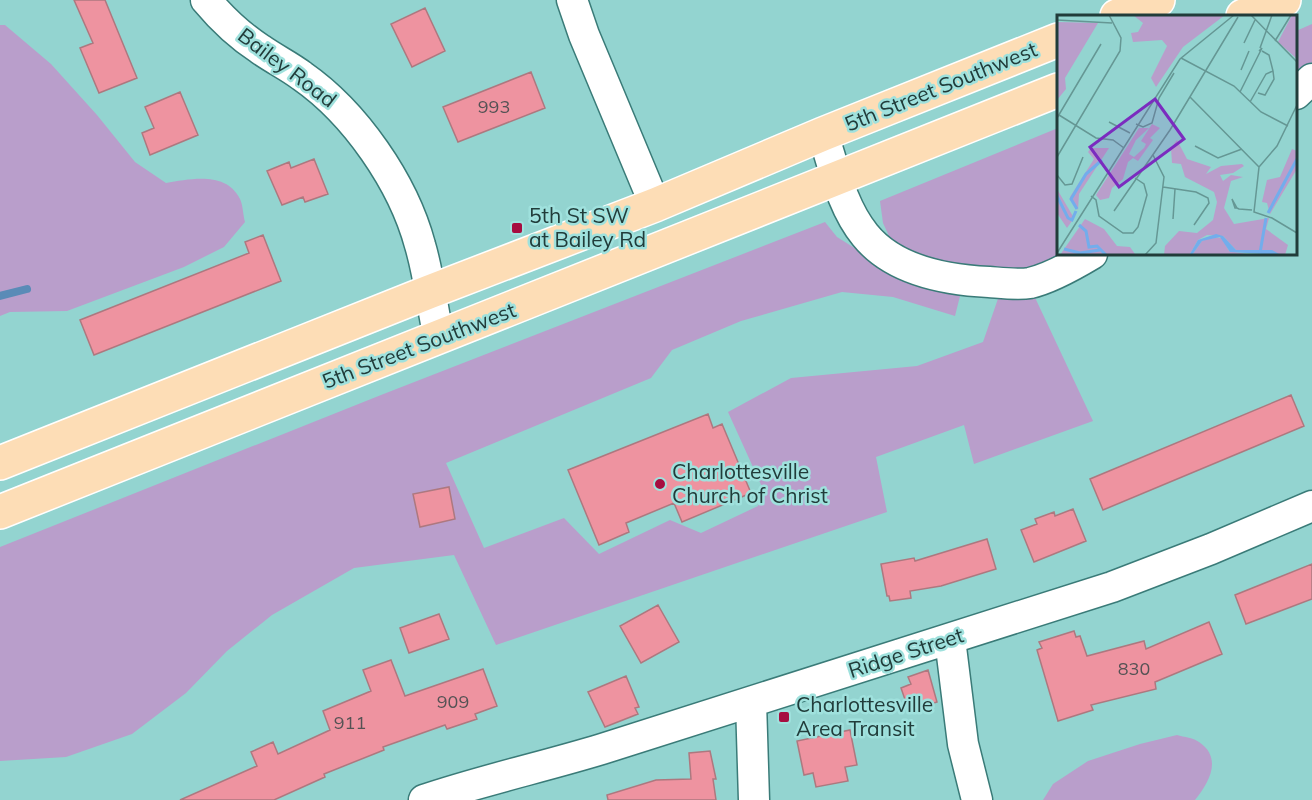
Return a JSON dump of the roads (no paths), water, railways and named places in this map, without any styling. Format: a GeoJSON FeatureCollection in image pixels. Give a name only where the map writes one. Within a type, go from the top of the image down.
{"type":"FeatureCollection","features":[{"type":"Feature","properties":{"kind":"main road"},"geometry":{"type":"LineString","coordinates":[[1120,15],[1158,0]]}},
{"type":"Feature","properties":{"kind":"main road"},"geometry":{"type":"LineString","coordinates":[[1246,15],[1284,0]]}},
{"type":"Feature","properties":{"kind":"main road","name":"5th Street Southwest"},"geometry":{"type":"LineString","coordinates":[[0,463],[429,292],[655,205],[823,134],[1057,41]]}},
{"type":"Feature","properties":{"kind":"main road","name":"5th Street Southwest"},"geometry":{"type":"LineString","coordinates":[[0,512],[1057,91]]}},
{"type":"Feature","properties":{"kind":"street","name":"Bailey Road"},"geometry":{"type":"LineString","coordinates":[[206,0],[245,38],[303,76],[336,104],[364,136],[392,179],[413,223],[420,244],[439,338]]}},
{"type":"Feature","properties":{"kind":"street"},"geometry":{"type":"LineString","coordinates":[[572,0],[584,35],[655,205]]}},
{"type":"Feature","properties":{"kind":"street"},"geometry":{"type":"LineString","coordinates":[[1297,93],[1312,79]]}},
{"type":"Feature","properties":{"kind":"street","name":"5th Street Southwest"},"geometry":{"type":"LineString","coordinates":[[823,134],[851,216],[866,237],[885,253],[916,269],[939,277],[969,282],[1031,283],[1076,264],[1090,255]]}},
{"type":"Feature","properties":{"kind":"street","name":"Ridge Street"},"geometry":{"type":"LineString","coordinates":[[424,800],[504,775],[602,750],[1112,587],[1211,549],[1312,506]]}},
{"type":"Feature","properties":{"kind":"street"},"geometry":{"type":"LineString","coordinates":[[950,639],[963,744],[977,800]]}},
{"type":"Feature","properties":{"kind":"street"},"geometry":{"type":"LineString","coordinates":[[751,702],[754,800]]}},
{"type":"Feature","properties":{"kind":"waterway"},"geometry":{"type":"LineString","coordinates":[[0,296],[27,289]]}},
{"type":"Feature","properties":{"kind":"place","name":"5th St SW at Bailey Rd"},"geometry":{"type":"Point","coordinates":[517,228]}},
{"type":"Feature","properties":{"kind":"place","name":"Charlottesville Church of Christ"},"geometry":{"type":"Point","coordinates":[660,484]}},
{"type":"Feature","properties":{"kind":"place","name":"Charlottesville Area Transit"},"geometry":{"type":"Point","coordinates":[784,717]}}]}
